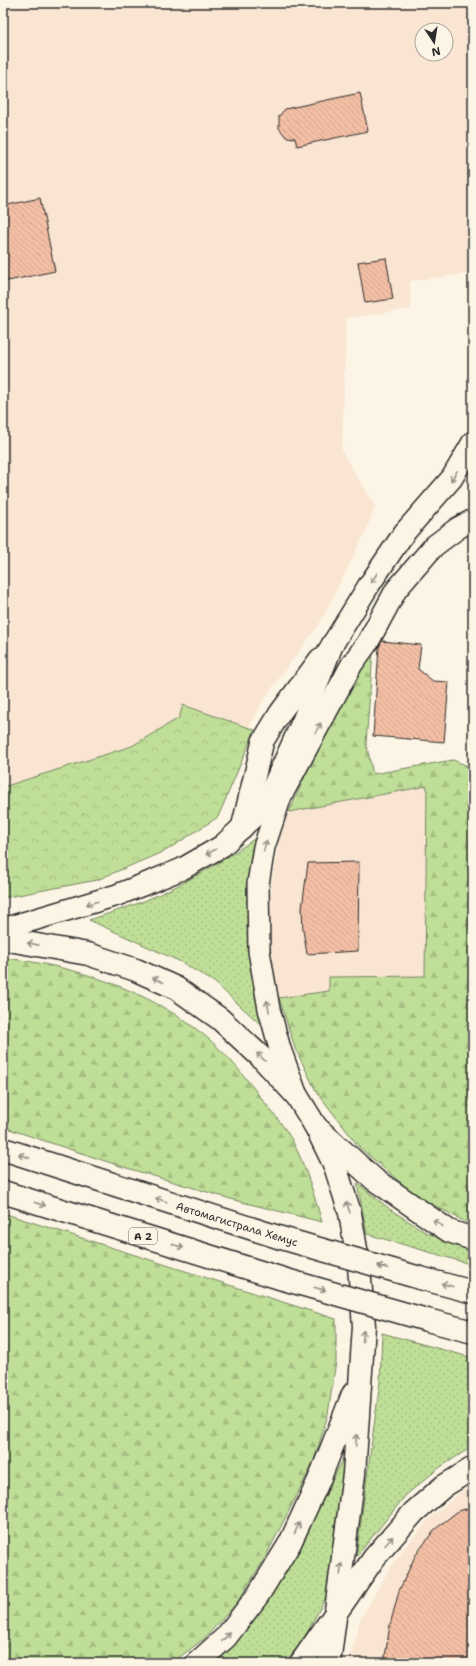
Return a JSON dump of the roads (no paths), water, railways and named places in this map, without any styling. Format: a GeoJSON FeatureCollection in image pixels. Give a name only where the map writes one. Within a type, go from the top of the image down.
{"type":"FeatureCollection","features":[{"type":"Feature","properties":{"kind":"main road"},"geometry":{"type":"LineString","coordinates":[[3,939],[88,954],[136,970],[176,988],[220,1019],[261,1057],[297,1096],[316,1127],[334,1166],[350,1213],[359,1267],[364,1326],[354,1474],[328,1663]]}},
{"type":"Feature","properties":{"kind":"main road"},"geometry":{"type":"LineString","coordinates":[[316,1127],[375,1180],[449,1230],[473,1239]]}},
{"type":"Feature","properties":{"kind":"main road","name":"Автомагистрала Хемус"},"geometry":{"type":"LineString","coordinates":[[3,1149],[278,1237],[473,1292]]}},
{"type":"Feature","properties":{"kind":"main road","name":"A 2"},"geometry":{"type":"LineString","coordinates":[[3,1192],[283,1279],[473,1332]]}},
{"type":"Feature","properties":{"kind":"main road"},"geometry":{"type":"LineString","coordinates":[[197,1663],[226,1637],[258,1595],[290,1543],[319,1480],[360,1375]]}},
{"type":"Feature","properties":{"kind":"main road"},"geometry":{"type":"LineString","coordinates":[[301,1663],[374,1558],[414,1512],[444,1486],[473,1468]]}},
{"type":"Feature","properties":{"kind":"street"},"geometry":{"type":"LineString","coordinates":[[242,828],[263,741],[305,677],[333,643],[404,533],[452,478],[473,442]]}},
{"type":"Feature","properties":{"kind":"street"},"geometry":{"type":"LineString","coordinates":[[297,1096],[280,1049],[269,1009],[259,951],[258,884],[264,847],[281,796],[352,664],[368,642],[396,590],[434,546],[458,528],[473,520]]}},
{"type":"Feature","properties":{"kind":"street"},"geometry":{"type":"LineString","coordinates":[[3,930],[110,898],[182,869],[222,846],[264,807],[304,718],[333,643]]}}]}
